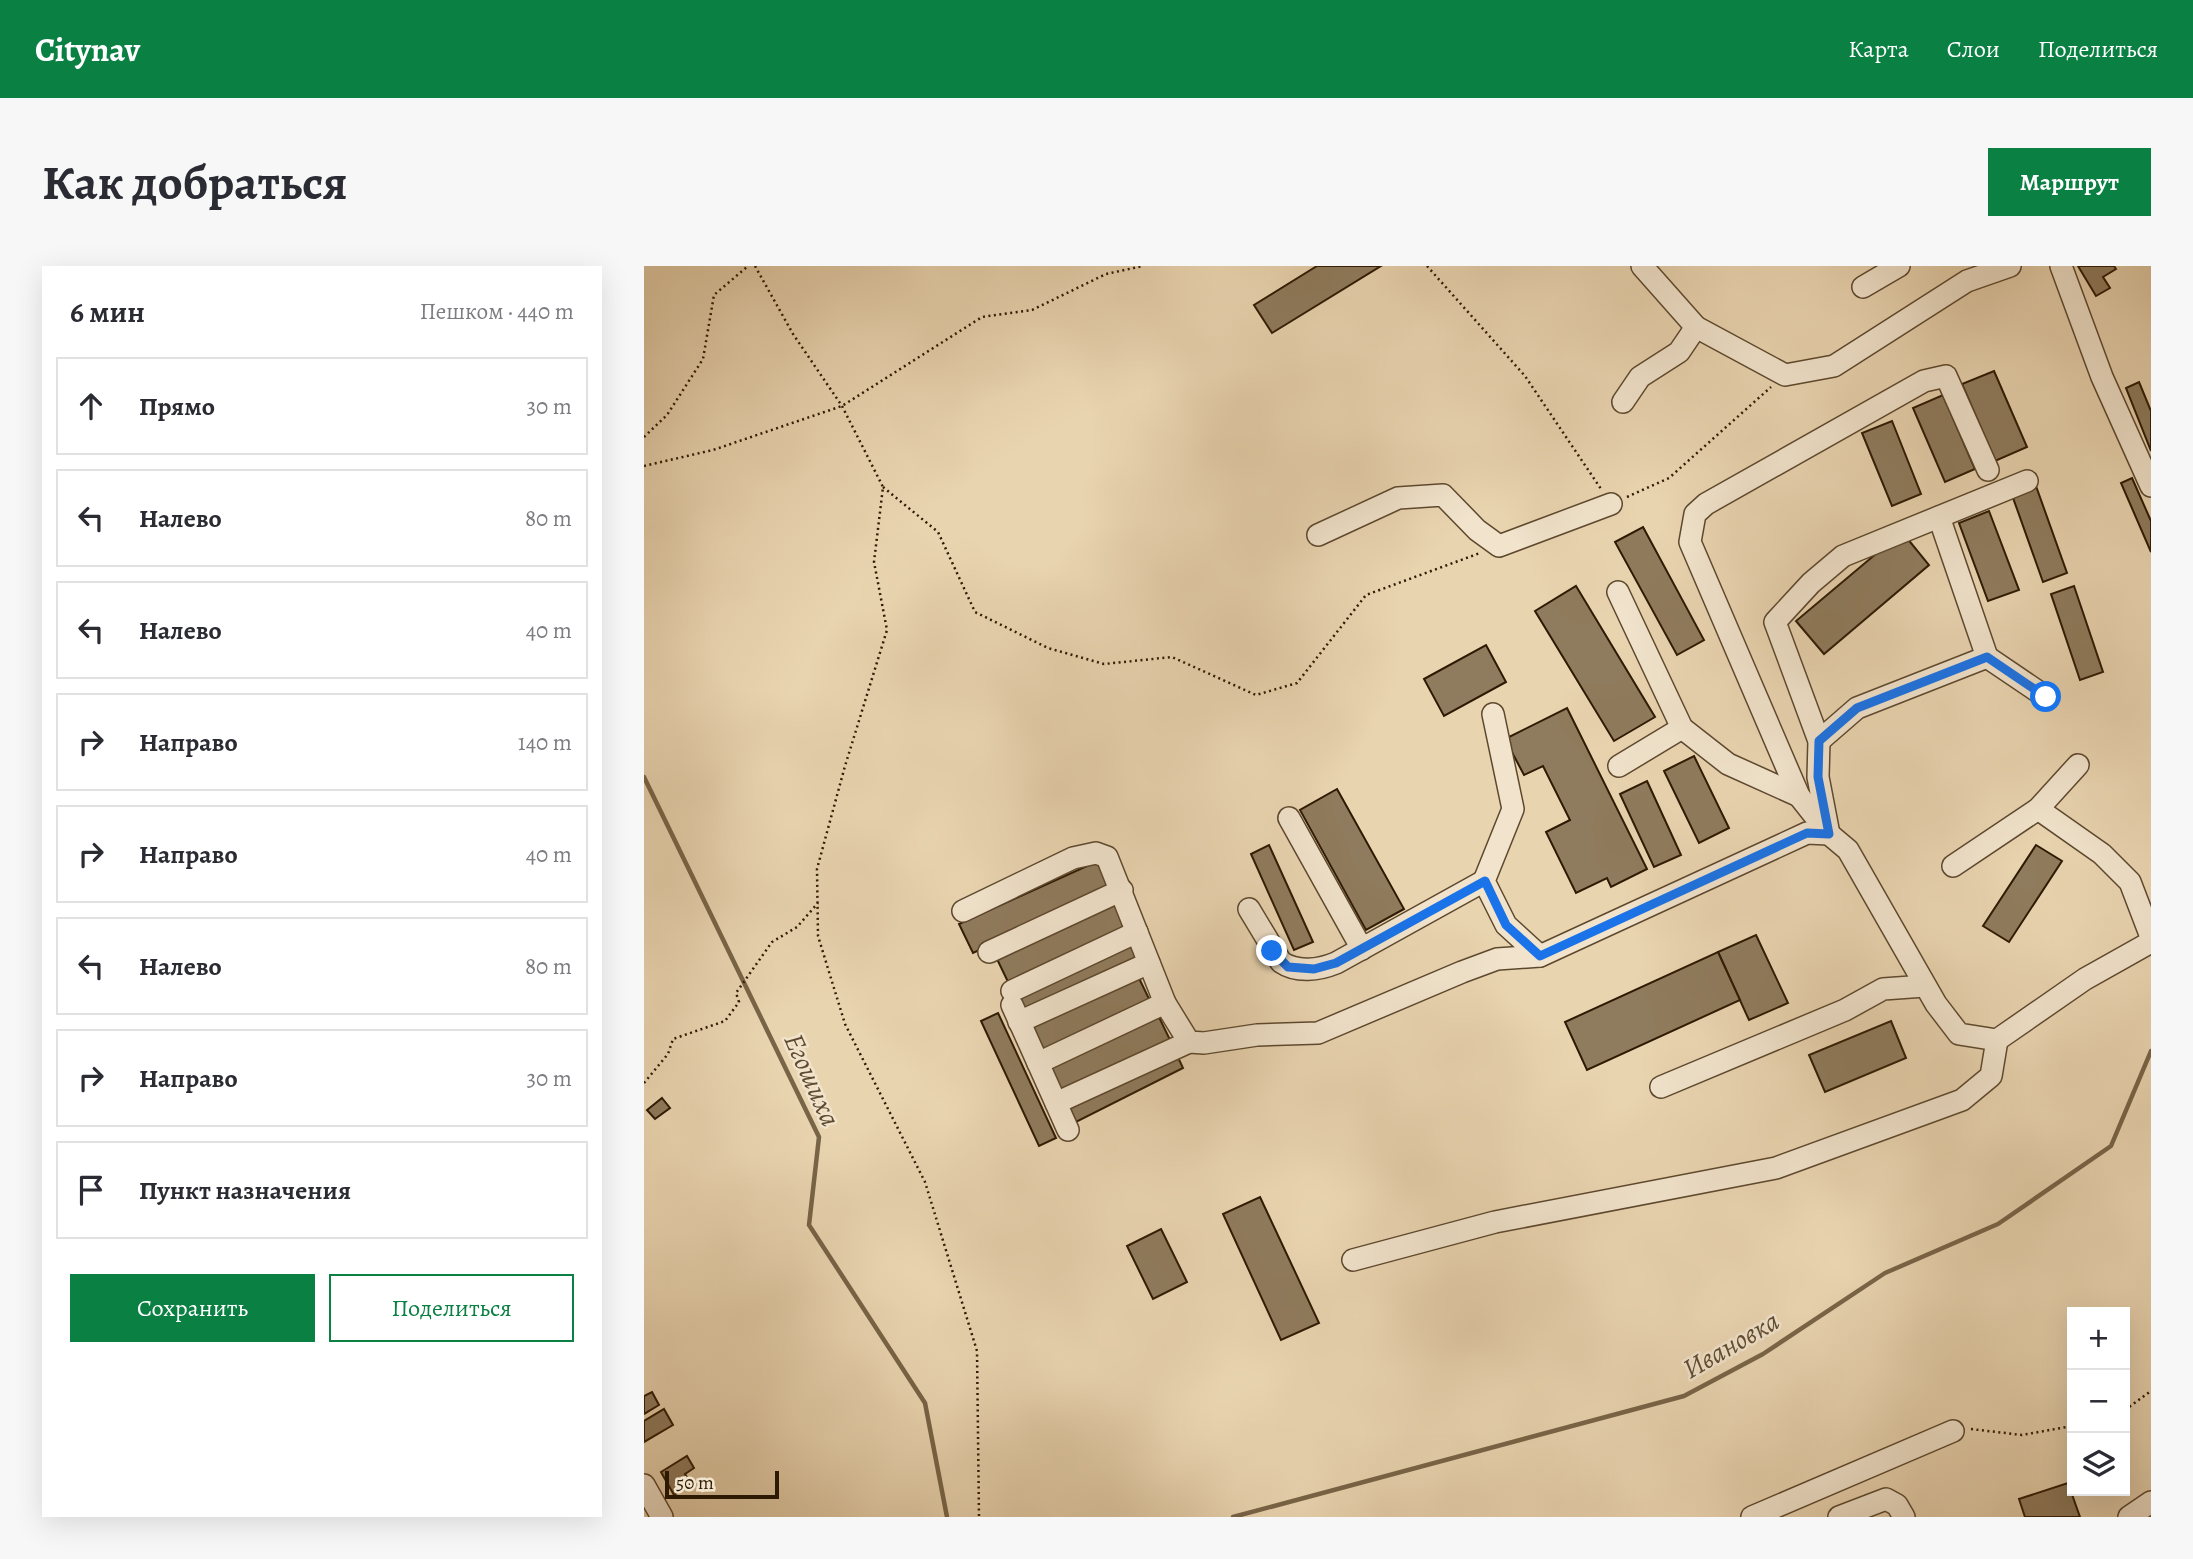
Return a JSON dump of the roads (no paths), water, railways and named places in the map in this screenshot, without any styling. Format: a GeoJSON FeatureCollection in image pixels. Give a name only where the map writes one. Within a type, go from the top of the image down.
{"type":"FeatureCollection","features":[{"type":"Feature","properties":{"kind":"street"},"geometry":{"type":"LineString","coordinates":[[1642,266],[1696,327],[1785,375],[1835,366],[1968,281],[2010,266]]}},
{"type":"Feature","properties":{"kind":"street"},"geometry":{"type":"LineString","coordinates":[[1863,287],[1899,266]]}},
{"type":"Feature","properties":{"kind":"street"},"geometry":{"type":"LineString","coordinates":[[2060,266],[2102,377],[2151,486]]}},
{"type":"Feature","properties":{"kind":"street"},"geometry":{"type":"LineString","coordinates":[[1623,402],[1640,377],[1679,352],[1696,327]]}},
{"type":"Feature","properties":{"kind":"street"},"geometry":{"type":"LineString","coordinates":[[1988,470],[1946,376],[1912,388],[1706,504],[1695,514],[1690,542],[1800,796],[1829,834],[1848,850],[1926,986],[1959,1034],[1997,1040],[2085,979],[2151,939],[2130,883],[2102,854],[2038,809]]}},
{"type":"Feature","properties":{"kind":"street"},"geometry":{"type":"LineString","coordinates":[[1829,834],[1818,777],[1819,741],[1775,622],[1811,583],[1843,556],[2028,481]]}},
{"type":"Feature","properties":{"kind":"street"},"geometry":{"type":"LineString","coordinates":[[1318,535],[1398,498],[1443,495],[1477,530],[1499,546],[1611,504]]}},
{"type":"Feature","properties":{"kind":"street"},"geometry":{"type":"LineString","coordinates":[[1939,517],[1987,657],[2046,697]]}},
{"type":"Feature","properties":{"kind":"street"},"geometry":{"type":"LineString","coordinates":[[1618,592],[1682,728],[1728,764],[1800,796]]}},
{"type":"Feature","properties":{"kind":"street"},"geometry":{"type":"LineString","coordinates":[[1819,741],[1857,708],[1987,657]]}},
{"type":"Feature","properties":{"kind":"street"},"geometry":{"type":"LineString","coordinates":[[1249,909],[1272,951],[1288,967],[1326,967],[1485,881],[1513,809],[1493,714]]}},
{"type":"Feature","properties":{"kind":"street"},"geometry":{"type":"LineString","coordinates":[[1619,766],[1682,728]]}},
{"type":"Feature","properties":{"kind":"street"},"geometry":{"type":"LineString","coordinates":[[1953,866],[2038,809],[2078,765]]}},
{"type":"Feature","properties":{"kind":"street"},"geometry":{"type":"LineString","coordinates":[[1289,818],[1362,949]]}},
{"type":"Feature","properties":{"kind":"street"},"geometry":{"type":"LineString","coordinates":[[1056,1103],[1189,1042],[1204,1043],[1257,1035],[1318,1033],[1462,972],[1497,960],[1540,956],[1807,833],[1829,834]]}},
{"type":"Feature","properties":{"kind":"street"},"geometry":{"type":"LineString","coordinates":[[963,911],[1073,858],[1096,853],[1107,857],[1165,1003],[1189,1042]]}},
{"type":"Feature","properties":{"kind":"street"},"geometry":{"type":"LineString","coordinates":[[1485,881],[1506,925],[1540,956]]}},
{"type":"Feature","properties":{"kind":"street"},"geometry":{"type":"LineString","coordinates":[[989,952],[1122,890]]}},
{"type":"Feature","properties":{"kind":"street"},"geometry":{"type":"LineString","coordinates":[[1014,1006],[1137,932]]}},
{"type":"Feature","properties":{"kind":"street"},"geometry":{"type":"LineString","coordinates":[[1014,1006],[1149,962]]}},
{"type":"Feature","properties":{"kind":"street"},"geometry":{"type":"LineString","coordinates":[[1661,1087],[1845,1010],[1883,989],[1926,986]]}},
{"type":"Feature","properties":{"kind":"street"},"geometry":{"type":"LineString","coordinates":[[1038,1063],[1165,1003]]}},
{"type":"Feature","properties":{"kind":"street"},"geometry":{"type":"LineString","coordinates":[[1014,1006],[1068,1130]]}},
{"type":"Feature","properties":{"kind":"street"},"geometry":{"type":"LineString","coordinates":[[1353,1260],[1495,1222],[1776,1168],[1962,1100],[1992,1076],[1997,1040]]}},
{"type":"Feature","properties":{"kind":"street"},"geometry":{"type":"LineString","coordinates":[[1752,1517],[1953,1431]]}},
{"type":"Feature","properties":{"kind":"street"},"geometry":{"type":"LineString","coordinates":[[644,1485],[662,1517]]}},
{"type":"Feature","properties":{"kind":"street"},"geometry":{"type":"LineString","coordinates":[[1839,1517],[1886,1499],[1897,1505],[1904,1517]]}},
{"type":"Feature","properties":{"kind":"street"},"geometry":{"type":"LineString","coordinates":[[2129,1517],[2151,1502]]}},
{"type":"Feature","properties":{"kind":"waterway","name":"Егошиха"},"geometry":{"type":"LineString","coordinates":[[644,777],[819,1137],[809,1225],[925,1403],[947,1517]]}},
{"type":"Feature","properties":{"kind":"waterway","name":"Ивановка"},"geometry":{"type":"LineString","coordinates":[[1233,1517],[1684,1396],[1763,1354],[1885,1273],[1998,1224],[2111,1146],[2151,1051]]}}]}
